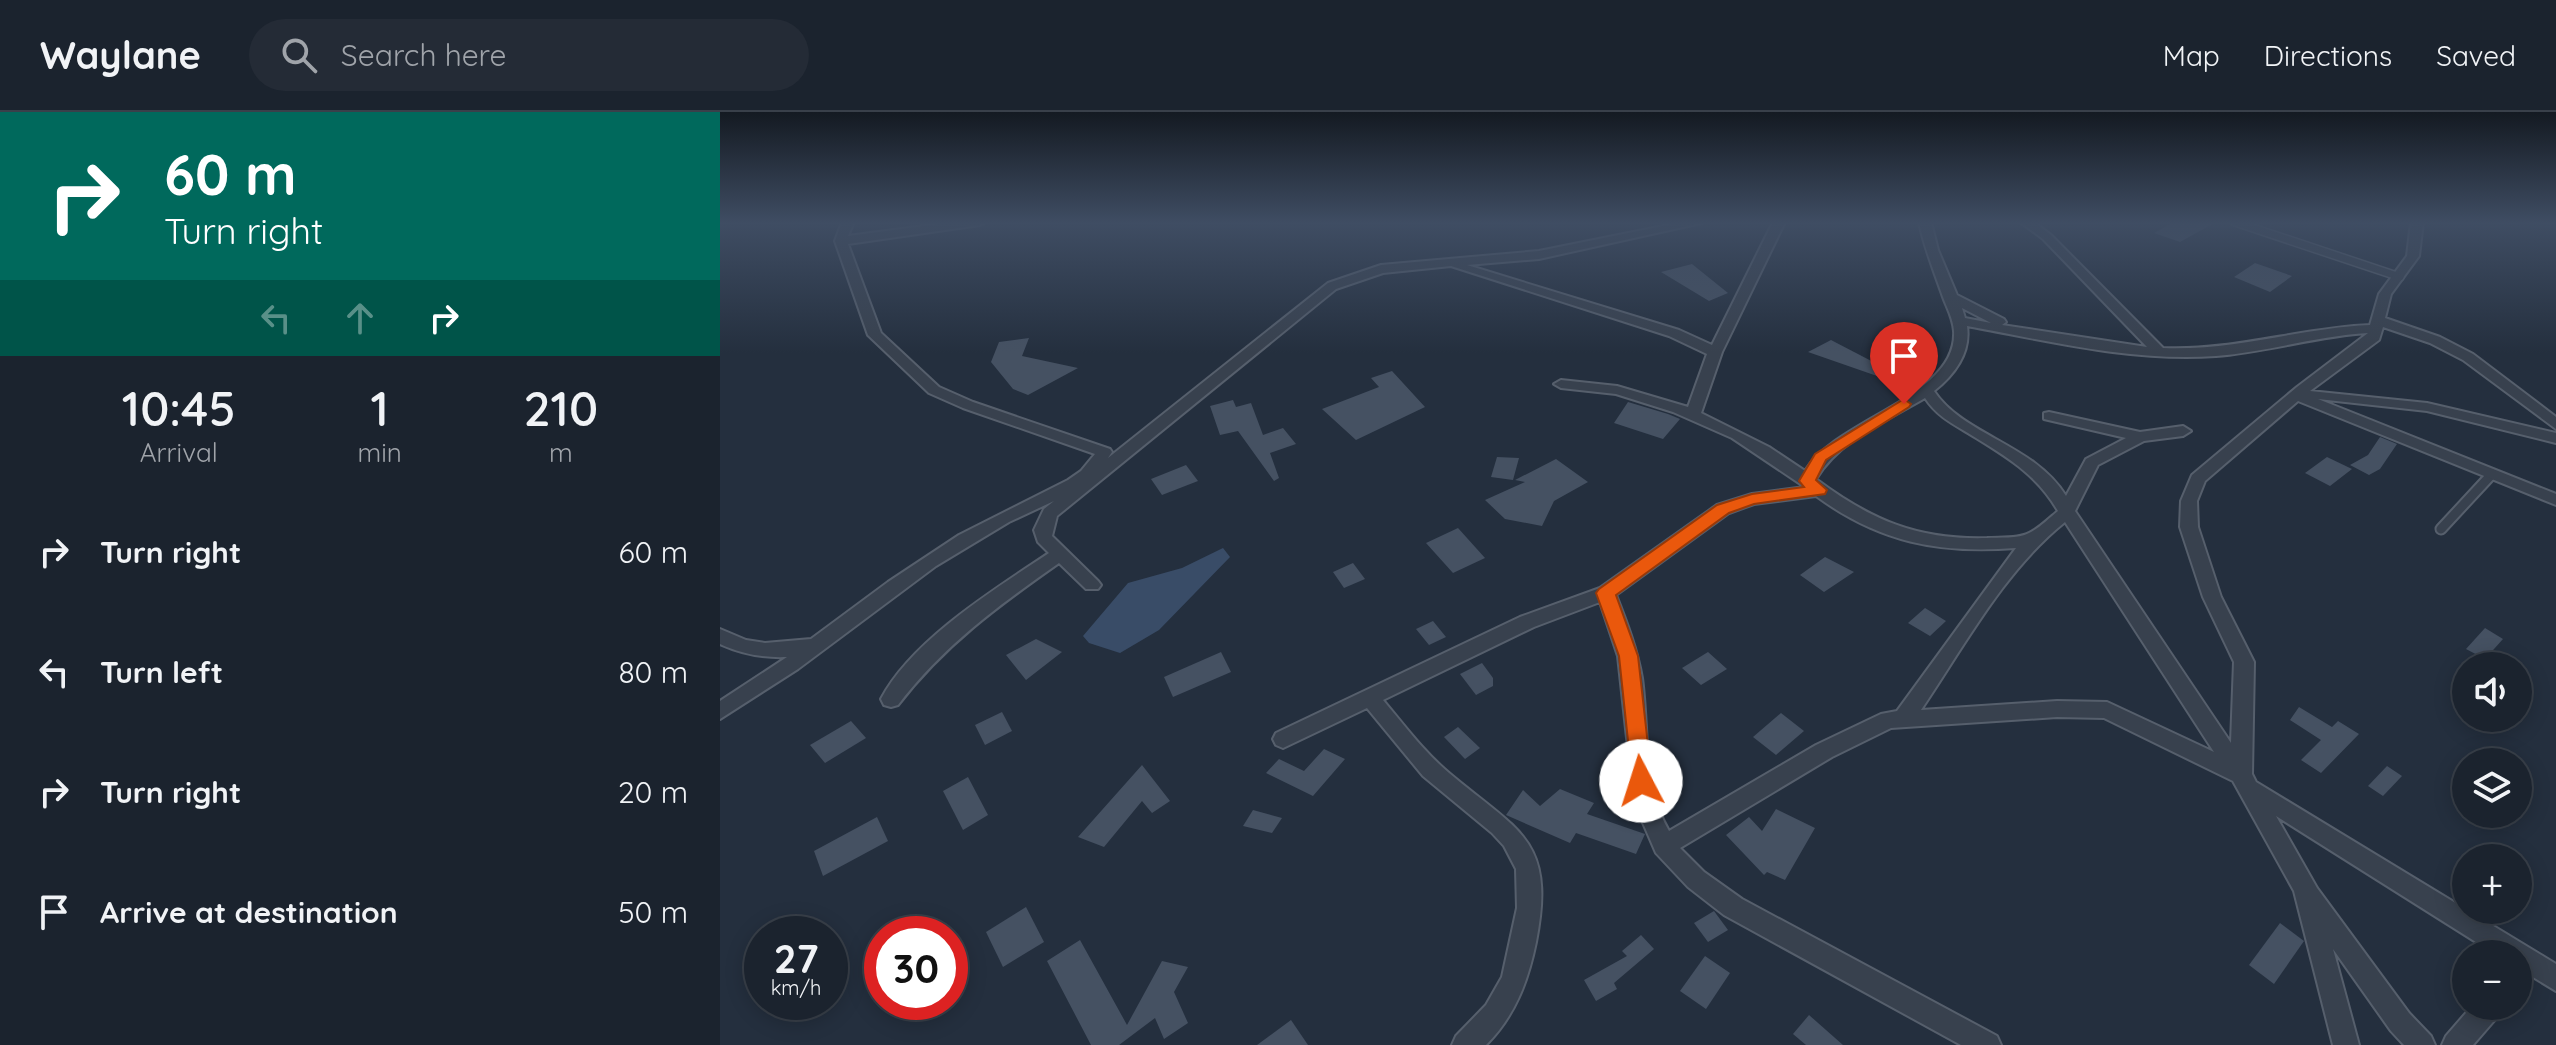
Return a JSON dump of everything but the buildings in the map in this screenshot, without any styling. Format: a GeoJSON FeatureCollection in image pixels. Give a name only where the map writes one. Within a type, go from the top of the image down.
{"type":"FeatureCollection","features":[{"type":"Feature","properties":{"kind":"street"},"geometry":{"type":"LineString","coordinates":[[850,266],[875,335],[934,390],[968,405],[1104,452],[1105,462]]}},
{"type":"Feature","properties":{"kind":"street"},"geometry":{"type":"LineString","coordinates":[[720,711],[759,688],[897,582],[949,549],[1105,462],[1332,286],[1381,269],[1430,266]]}},
{"type":"Feature","properties":{"kind":"street"},"geometry":{"type":"LineString","coordinates":[[1456,266],[1526,290],[1674,333],[1715,352]]}},
{"type":"Feature","properties":{"kind":"street"},"geometry":{"type":"LineString","coordinates":[[1692,417],[1715,352],[1758,266]]}},
{"type":"Feature","properties":{"kind":"street"},"geometry":{"type":"LineString","coordinates":[[1813,486],[1815,464],[1828,451],[1926,389],[1957,356],[1961,333],[1939,266]]}},
{"type":"Feature","properties":{"kind":"street"},"geometry":{"type":"LineString","coordinates":[[2075,266],[2159,352]]}},
{"type":"Feature","properties":{"kind":"street"},"geometry":{"type":"LineString","coordinates":[[2245,781],[2244,662],[2202,569],[2189,527],[2189,501],[2198,479],[2299,393],[2359,351],[2379,325],[2385,294],[2407,266]]}},
{"type":"Feature","properties":{"kind":"street"},"geometry":{"type":"LineString","coordinates":[[1949,296],[2024,332]]}},
{"type":"Feature","properties":{"kind":"street"},"geometry":{"type":"LineString","coordinates":[[1958,321],[2159,352],[2216,352],[2379,325],[2435,340],[2468,357],[2556,424]]}},
{"type":"Feature","properties":{"kind":"street"},"geometry":{"type":"LineString","coordinates":[[1561,384],[1607,386],[1745,440],[1851,513],[1893,531],[1940,543],[1988,546],[2032,540]]}},
{"type":"Feature","properties":{"kind":"street"},"geometry":{"type":"LineString","coordinates":[[1926,389],[1939,409],[2036,470],[2055,490],[2066,513],[2245,781],[2305,888],[2400,1022],[2422,1045]]}},
{"type":"Feature","properties":{"kind":"street"},"geometry":{"type":"LineString","coordinates":[[2299,393],[2438,408],[2556,438]]}},
{"type":"Feature","properties":{"kind":"street"},"geometry":{"type":"LineString","coordinates":[[2299,393],[2556,500]]}},
{"type":"Feature","properties":{"kind":"street"},"geometry":{"type":"LineString","coordinates":[[2049,416],[2140,437]]}},
{"type":"Feature","properties":{"kind":"street"},"geometry":{"type":"LineString","coordinates":[[1903,719],[1993,588],[2032,540],[2066,513],[2092,462],[2140,437],[2183,431]]}},
{"type":"Feature","properties":{"kind":"street"},"geometry":{"type":"LineString","coordinates":[[1092,585],[1044,538],[1043,530],[1050,513],[1105,462]]}},
{"type":"Feature","properties":{"kind":"street"},"geometry":{"type":"LineString","coordinates":[[1283,739],[1527,622],[1606,593],[1723,509],[1752,499],[1813,486]]}},
{"type":"Feature","properties":{"kind":"street"},"geometry":{"type":"LineString","coordinates":[[891,699],[918,661],[948,633],[1061,554]]}},
{"type":"Feature","properties":{"kind":"street"},"geometry":{"type":"LineString","coordinates":[[1606,593],[1628,656],[1641,781],[1648,813],[1664,846],[1693,879],[1733,907],[1988,1045]]}},
{"type":"Feature","properties":{"kind":"street"},"geometry":{"type":"LineString","coordinates":[[720,636],[741,648],[772,653],[816,646]]}},
{"type":"Feature","properties":{"kind":"street"},"geometry":{"type":"LineString","coordinates":[[1371,699],[1429,768],[1511,837],[1528,868],[1531,905],[1518,971],[1505,1003],[1482,1032],[1465,1045]]}},
{"type":"Feature","properties":{"kind":"street"},"geometry":{"type":"LineString","coordinates":[[1664,846],[1824,751],[1888,720],[2057,709],[2107,710],[2245,781],[2489,940]]}},
{"type":"Feature","properties":{"kind":"street"},"geometry":{"type":"LineString","coordinates":[[2305,888],[2346,1045]]}},
{"type":"Feature","properties":{"kind":"street"},"geometry":{"type":"LineString","coordinates":[[2532,966],[2556,978]]}},
{"type":"Feature","properties":{"kind":"street"},"geometry":{"type":"LineString","coordinates":[[2455,1045],[2477,1020]]}},
{"type":"Feature","properties":{"kind":"lane"},"geometry":{"type":"LineString","coordinates":[[2366,266],[2400,277]]}},
{"type":"Feature","properties":{"kind":"lane"},"geometry":{"type":"LineString","coordinates":[[2441,529],[2492,474]]}},
{"type":"Feature","properties":{"kind":"water"},"geometry":{"type":"Polygon","coordinates":[[[1223,548],[1230,557],[1159,630],[1120,653],[1089,643],[1083,636],[1128,583],[1182,568],[1223,548]]]}},
{"type":"Feature","properties":{"kind":"route"},"geometry":{"type":"LineString","coordinates":[[1641,781],[1628,656],[1606,593],[1723,509],[1752,499],[1819,490],[1807,481],[1820,457],[1904,404]]}}]}
